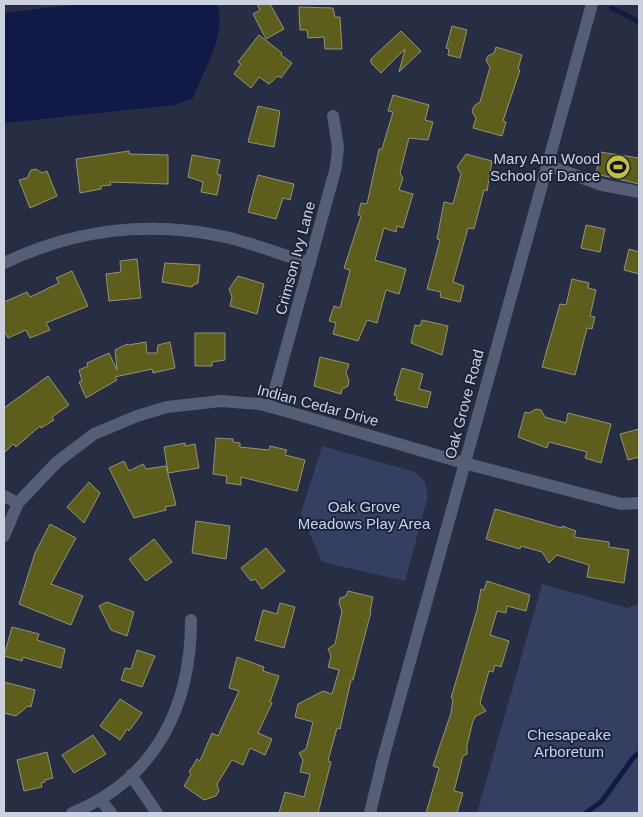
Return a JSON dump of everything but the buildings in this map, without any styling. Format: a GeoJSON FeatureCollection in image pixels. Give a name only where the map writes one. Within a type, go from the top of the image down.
{"type":"FeatureCollection","features":[{"type":"Feature","properties":{"kind":"street","name":"Oak Grove Road"},"geometry":{"type":"LineString","coordinates":[[370,813],[464,463],[592,4]]}},
{"type":"Feature","properties":{"kind":"street","name":"Crimson Ivy Lane"},"geometry":{"type":"LineString","coordinates":[[270,407],[336,166],[338,146],[333,116]]}},
{"type":"Feature","properties":{"kind":"street"},"geometry":{"type":"LineString","coordinates":[[547,165],[602,185],[639,192]]}},
{"type":"Feature","properties":{"kind":"street"},"geometry":{"type":"LineString","coordinates":[[4,263],[53,243],[83,234],[133,228],[197,232],[227,238],[310,263]]}},
{"type":"Feature","properties":{"kind":"street","name":"Indian Cedar Drive"},"geometry":{"type":"LineString","coordinates":[[4,536],[18,504],[69,452],[94,434],[137,416],[174,406],[221,401],[270,407],[464,463],[621,504],[639,503]]}},
{"type":"Feature","properties":{"kind":"street"},"geometry":{"type":"LineString","coordinates":[[4,496],[18,504]]}},
{"type":"Feature","properties":{"kind":"street"},"geometry":{"type":"LineString","coordinates":[[72,813],[101,800],[131,775],[159,744],[174,715],[185,684],[190,660],[191,620]]}},
{"type":"Feature","properties":{"kind":"street"},"geometry":{"type":"LineString","coordinates":[[131,775],[157,813]]}},
{"type":"Feature","properties":{"kind":"street"},"geometry":{"type":"LineString","coordinates":[[101,800],[111,813]]}},
{"type":"Feature","properties":{"kind":"green space","name":"Oak Grove Meadows Play Area"},"geometry":{"type":"Polygon","coordinates":[[[322,446],[415,472],[425,482],[428,496],[405,581],[322,562],[301,513],[322,446]]]}},
{"type":"Feature","properties":{"kind":"green space","name":"Chesapeake Arboretum"},"geometry":{"type":"Polygon","coordinates":[[[542,584],[628,608],[639,604],[639,813],[477,813],[542,584]]]}},
{"type":"Feature","properties":{"kind":"shaded area"},"geometry":{"type":"Polygon","coordinates":[[[80,4],[217,4],[220,15],[217,39],[193,98],[175,105],[4,123],[4,13],[80,4]]]}},
{"type":"Feature","properties":{"kind":"waterway"},"geometry":{"type":"LineString","coordinates":[[612,8],[639,22]]}},
{"type":"Feature","properties":{"kind":"waterway"},"geometry":{"type":"LineString","coordinates":[[586,813],[602,801],[633,758],[639,753]]}},
{"type":"Feature","properties":{"kind":"place","name":"Mary Ann Wood School of Dance"},"geometry":{"type":"Point","coordinates":[618,167]}}]}
